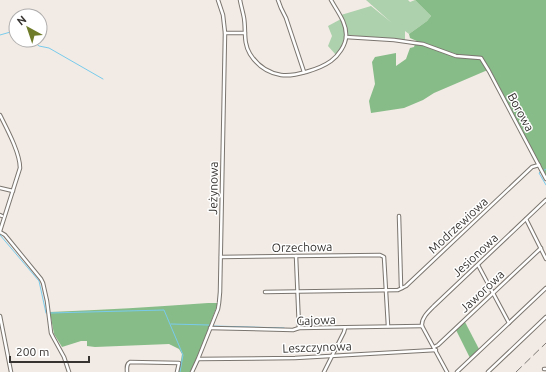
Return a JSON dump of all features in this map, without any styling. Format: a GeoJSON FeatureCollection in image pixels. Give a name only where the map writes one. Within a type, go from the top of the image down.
{"type":"FeatureCollection","features":[{"type":"Feature","properties":{"kind":"street","name":"Jeżynowa"},"geometry":{"type":"LineString","coordinates":[[192,372],[219,303],[222,257],[225,34],[223,15],[218,0]]}},
{"type":"Feature","properties":{"kind":"street"},"geometry":{"type":"LineString","coordinates":[[240,0],[248,50],[259,65],[269,71],[283,75],[294,75],[327,64],[341,50],[346,37],[344,22],[331,0]]}},
{"type":"Feature","properties":{"kind":"street"},"geometry":{"type":"LineString","coordinates":[[278,0],[286,18],[304,72]]}},
{"type":"Feature","properties":{"kind":"street"},"geometry":{"type":"LineString","coordinates":[[225,34],[245,33]]}},
{"type":"Feature","properties":{"kind":"street","name":"Borowa"},"geometry":{"type":"LineString","coordinates":[[346,37],[415,42],[456,56],[481,58],[487,66],[546,179]]}},
{"type":"Feature","properties":{"kind":"street"},"geometry":{"type":"LineString","coordinates":[[0,115],[17,152],[20,164],[0,232],[5,235],[43,283],[48,305],[51,333],[64,357],[68,372]]}},
{"type":"Feature","properties":{"kind":"street","name":"Modrzewiowa"},"geometry":{"type":"LineString","coordinates":[[402,288],[406,286],[532,167],[539,165]]}},
{"type":"Feature","properties":{"kind":"street"},"geometry":{"type":"LineString","coordinates":[[0,188],[13,191]]}},
{"type":"Feature","properties":{"kind":"street","name":"Jesionowa"},"geometry":{"type":"LineString","coordinates":[[422,326],[423,318],[546,200]]}},
{"type":"Feature","properties":{"kind":"street"},"geometry":{"type":"LineString","coordinates":[[265,292],[398,290],[402,288],[399,216]]}},
{"type":"Feature","properties":{"kind":"street"},"geometry":{"type":"LineString","coordinates":[[526,219],[546,259]]}},
{"type":"Feature","properties":{"kind":"street","name":"Jaworowa"},"geometry":{"type":"LineString","coordinates":[[434,347],[438,345],[541,248]]}},
{"type":"Feature","properties":{"kind":"street","name":"Orzechowa"},"geometry":{"type":"LineString","coordinates":[[222,257],[380,255],[384,257],[386,290]]}},
{"type":"Feature","properties":{"kind":"street"},"geometry":{"type":"LineString","coordinates":[[296,256],[299,328]]}},
{"type":"Feature","properties":{"kind":"street"},"geometry":{"type":"LineString","coordinates":[[478,265],[509,323]]}},
{"type":"Feature","properties":{"kind":"street"},"geometry":{"type":"LineString","coordinates":[[457,372],[546,288]]}},
{"type":"Feature","properties":{"kind":"street"},"geometry":{"type":"LineString","coordinates":[[386,290],[388,326]]}},
{"type":"Feature","properties":{"kind":"street"},"geometry":{"type":"LineString","coordinates":[[0,316],[11,372]]}},
{"type":"Feature","properties":{"kind":"street"},"geometry":{"type":"LineString","coordinates":[[488,372],[546,317]]}},
{"type":"Feature","properties":{"kind":"street"},"geometry":{"type":"LineString","coordinates":[[422,326],[447,372]]}},
{"type":"Feature","properties":{"kind":"street","name":"Gajowa"},"geometry":{"type":"LineString","coordinates":[[210,328],[293,330],[299,328],[422,326]]}},
{"type":"Feature","properties":{"kind":"street"},"geometry":{"type":"LineString","coordinates":[[324,372],[345,328]]}},
{"type":"Feature","properties":{"kind":"street","name":"Leszczynowa"},"geometry":{"type":"LineString","coordinates":[[198,359],[295,358],[436,350]]}},
{"type":"Feature","properties":{"kind":"street"},"geometry":{"type":"LineString","coordinates":[[127,372],[127,365],[130,362],[179,363],[177,372]]}},
{"type":"Feature","properties":{"kind":"green space"},"geometry":{"type":"Polygon","coordinates":[[[366,0],[408,0],[410,2],[415,0],[431,16],[427,21],[409,34],[405,31],[405,40],[348,35],[345,21],[341,15],[371,6],[392,23],[366,0]]]}},
{"type":"Feature","properties":{"kind":"green space"},"geometry":{"type":"Polygon","coordinates":[[[415,0],[546,0],[546,176],[490,69],[434,93],[423,100],[404,108],[371,113],[369,101],[375,84],[372,62],[375,57],[396,53],[396,66],[406,59],[410,48],[414,47],[415,44],[419,42],[410,38],[409,34],[427,21],[431,16],[415,0]]]}},
{"type":"Feature","properties":{"kind":"green space"},"geometry":{"type":"Polygon","coordinates":[[[341,19],[344,29],[344,38],[336,55],[328,46],[332,36],[328,26],[341,19]]]}},
{"type":"Feature","properties":{"kind":"green space"},"geometry":{"type":"Polygon","coordinates":[[[218,303],[197,359],[190,372],[179,372],[182,354],[179,349],[169,344],[95,347],[87,346],[87,341],[81,341],[62,347],[54,334],[50,312],[129,308],[218,303]]]}},
{"type":"Feature","properties":{"kind":"green space"},"geometry":{"type":"Polygon","coordinates":[[[465,322],[479,349],[470,358],[456,330],[465,322]]]}},
{"type":"Feature","properties":{"kind":"waterway"},"geometry":{"type":"LineString","coordinates":[[0,35],[8,33]]}},
{"type":"Feature","properties":{"kind":"waterway"},"geometry":{"type":"LineString","coordinates":[[48,48],[103,79]]}},
{"type":"Feature","properties":{"kind":"waterway"},"geometry":{"type":"LineString","coordinates":[[540,172],[539,173],[546,185]]}},
{"type":"Feature","properties":{"kind":"waterway"},"geometry":{"type":"LineString","coordinates":[[0,235],[39,281],[46,313]]}},
{"type":"Feature","properties":{"kind":"waterway"},"geometry":{"type":"LineString","coordinates":[[50,313],[164,310],[183,355],[180,372]]}},
{"type":"Feature","properties":{"kind":"waterway"},"geometry":{"type":"LineString","coordinates":[[171,324],[209,325]]}},
{"type":"Feature","properties":{"kind":"waterway"},"geometry":{"type":"LineString","coordinates":[[214,326],[284,328]]}},
{"type":"Feature","properties":{"kind":"railway"},"geometry":{"type":"LineString","coordinates":[[516,372],[546,343]]}}]}
